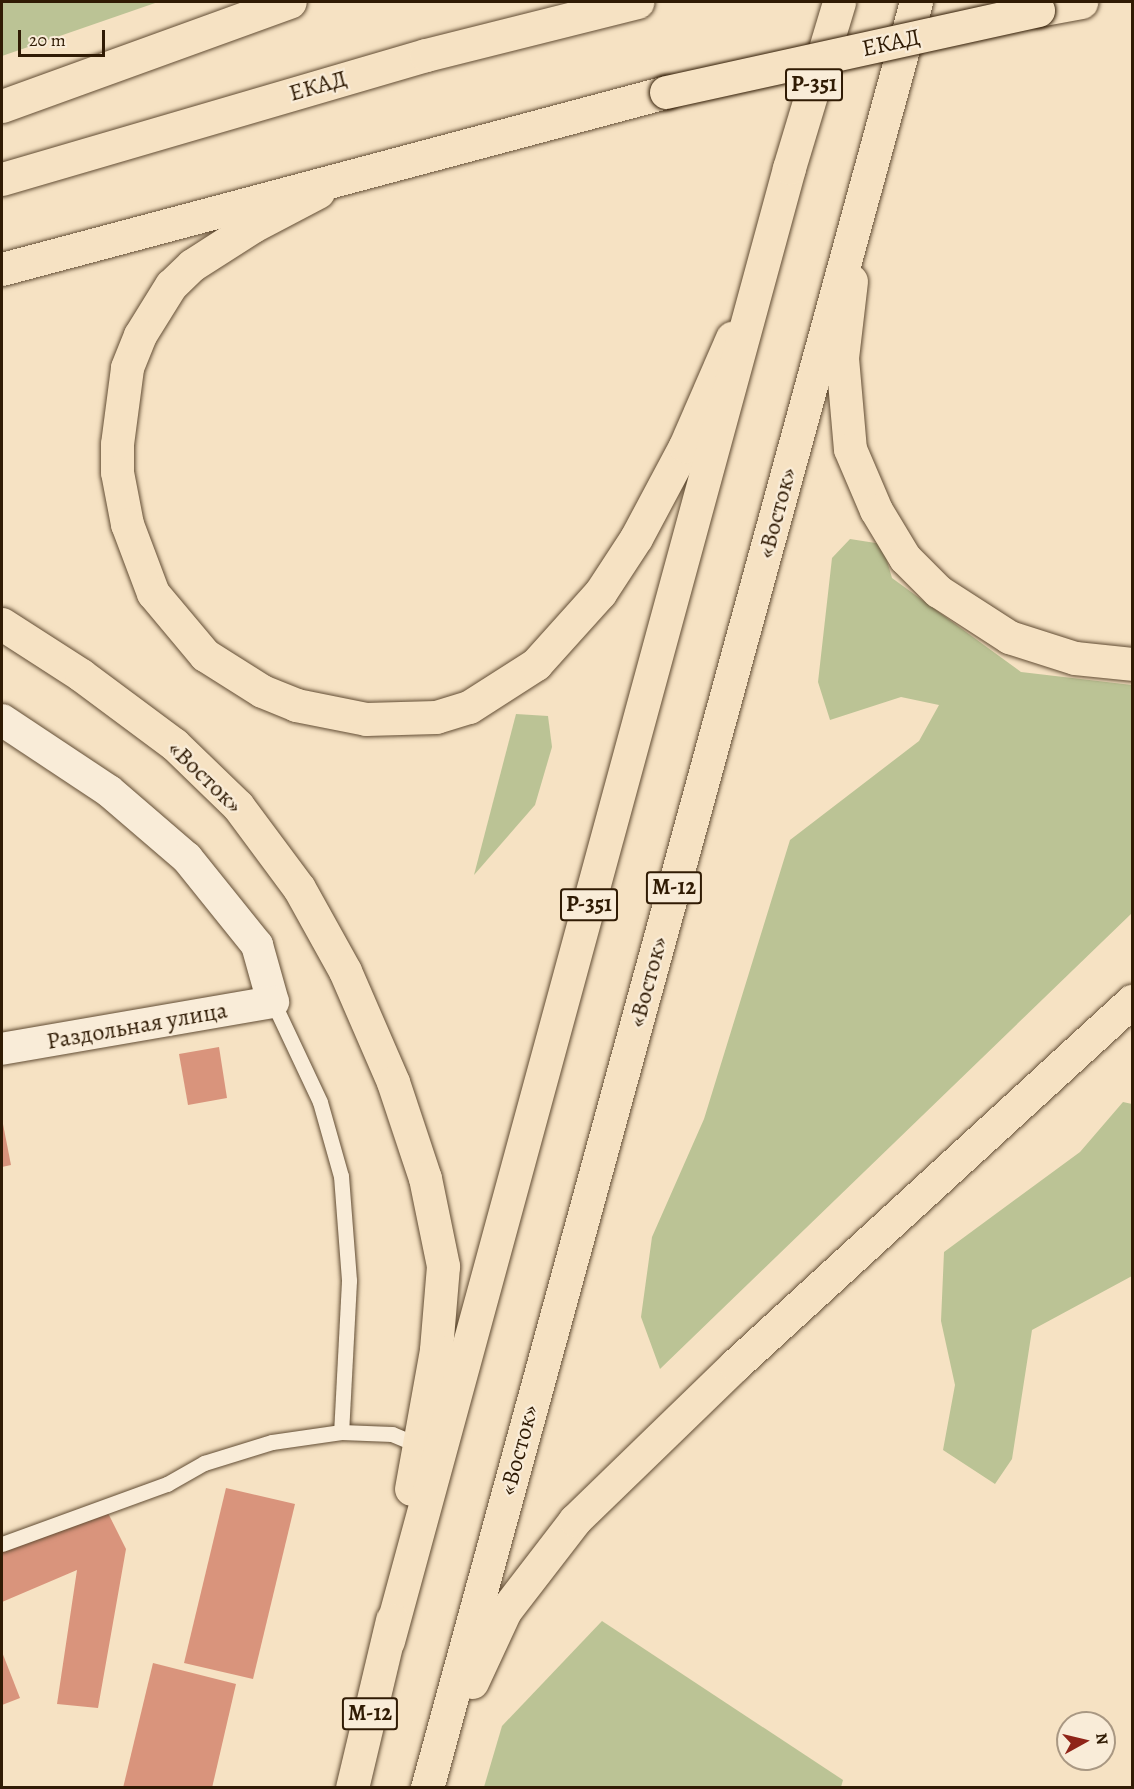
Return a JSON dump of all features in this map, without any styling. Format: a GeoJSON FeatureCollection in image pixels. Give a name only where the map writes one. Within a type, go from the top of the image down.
{"type":"FeatureCollection","features":[{"type":"Feature","properties":{"kind":"main road"},"geometry":{"type":"LineString","coordinates":[[2,106],[290,2]]}},
{"type":"Feature","properties":{"kind":"main road","name":"ЕКАД"},"geometry":{"type":"LineString","coordinates":[[2,179],[426,55],[637,2]]}},
{"type":"Feature","properties":{"kind":"main road","name":"Р-351"},"geometry":{"type":"LineString","coordinates":[[388,1641],[789,168],[839,2]]}},
{"type":"Feature","properties":{"kind":"main road","name":"«Восток»"},"geometry":{"type":"LineString","coordinates":[[428,1781],[916,2]]}},
{"type":"Feature","properties":{"kind":"main road","name":"ЕКАД"},"geometry":{"type":"LineString","coordinates":[[358,173],[666,92],[1081,2]]}},
{"type":"Feature","properties":{"kind":"main road"},"geometry":{"type":"LineString","coordinates":[[877,148],[846,313],[842,358],[850,449],[862,482],[906,558],[938,591],[976,618],[1044,651],[1075,658],[1132,664]]}},
{"type":"Feature","properties":{"kind":"main road"},"geometry":{"type":"LineString","coordinates":[[358,173],[253,226],[192,265],[171,285],[140,335],[127,368],[119,418],[117,472],[127,524],[153,593],[205,655],[262,691],[296,705],[331,715],[402,720],[436,717],[469,707],[504,687],[536,664],[600,593],[636,538],[685,446],[737,326],[789,168]]}},
{"type":"Feature","properties":{"kind":"main road"},"geometry":{"type":"LineString","coordinates":[[2,269],[358,173]]}},
{"type":"Feature","properties":{"kind":"main road","name":"«Восток»"},"geometry":{"type":"LineString","coordinates":[[2,624],[81,675],[174,744],[238,806],[299,888],[345,971],[393,1082],[425,1178],[442,1266],[436,1350],[418,1445],[388,1641],[352,1788]]}},
{"type":"Feature","properties":{"kind":"main road"},"geometry":{"type":"LineString","coordinates":[[428,1781],[505,1611],[575,1520],[735,1365],[1132,1001]]}},
{"type":"Feature","properties":{"kind":"street"},"geometry":{"type":"LineString","coordinates":[[2,720],[108,791],[187,858],[257,945],[273,1002]]}},
{"type":"Feature","properties":{"kind":"street","name":"Раздольная улица"},"geometry":{"type":"LineString","coordinates":[[2,1049],[273,1002]]}},
{"type":"Feature","properties":{"kind":"lane"},"geometry":{"type":"LineString","coordinates":[[273,1002],[320,1102],[341,1176],[349,1281],[341,1432]]}},
{"type":"Feature","properties":{"kind":"lane"},"geometry":{"type":"LineString","coordinates":[[2,1544],[168,1484],[204,1463],[272,1442],[341,1432],[392,1434],[418,1445]]}},
{"type":"Feature","properties":{"kind":"green space"},"geometry":{"type":"Polygon","coordinates":[[[2,2],[158,2],[2,56],[2,2]]]}},
{"type":"Feature","properties":{"kind":"green space"},"geometry":{"type":"Polygon","coordinates":[[[850,539],[882,544],[892,578],[1021,672],[1132,685],[1132,913],[660,1369],[641,1317],[652,1237],[704,1119],[790,840],[919,741],[939,705],[901,697],[830,720],[818,682],[832,558],[850,539]]]}},
{"type":"Feature","properties":{"kind":"green space"},"geometry":{"type":"Polygon","coordinates":[[[516,714],[548,716],[552,747],[535,805],[474,875],[516,714]]]}},
{"type":"Feature","properties":{"kind":"green space"},"geometry":{"type":"Polygon","coordinates":[[[1123,1102],[1132,1104],[1132,1276],[1032,1330],[1012,1459],[995,1484],[943,1450],[955,1385],[941,1321],[944,1252],[1080,1152],[1123,1102]]]}},
{"type":"Feature","properties":{"kind":"green space"},"geometry":{"type":"Polygon","coordinates":[[[602,1621],[843,1780],[841,1787],[484,1787],[502,1726],[602,1621]]]}},
{"type":"Feature","properties":{"kind":"building"},"geometry":{"type":"Polygon","coordinates":[[[219,1047],[227,1098],[188,1105],[179,1054],[219,1047]]]}},
{"type":"Feature","properties":{"kind":"building"},"geometry":{"type":"Polygon","coordinates":[[[2,1119],[11,1165],[2,1167],[2,1119]]]}},
{"type":"Feature","properties":{"kind":"building"},"geometry":{"type":"Polygon","coordinates":[[[226,1488],[295,1504],[253,1679],[184,1663],[226,1488]]]}},
{"type":"Feature","properties":{"kind":"building"},"geometry":{"type":"Polygon","coordinates":[[[107,1511],[126,1549],[98,1708],[57,1704],[77,1570],[2,1602],[2,1551],[107,1511]]]}},
{"type":"Feature","properties":{"kind":"building"},"geometry":{"type":"Polygon","coordinates":[[[2,1652],[20,1698],[2,1705],[2,1652]]]}},
{"type":"Feature","properties":{"kind":"building"},"geometry":{"type":"Polygon","coordinates":[[[153,1663],[236,1684],[212,1788],[123,1788],[153,1663]]]}}]}
